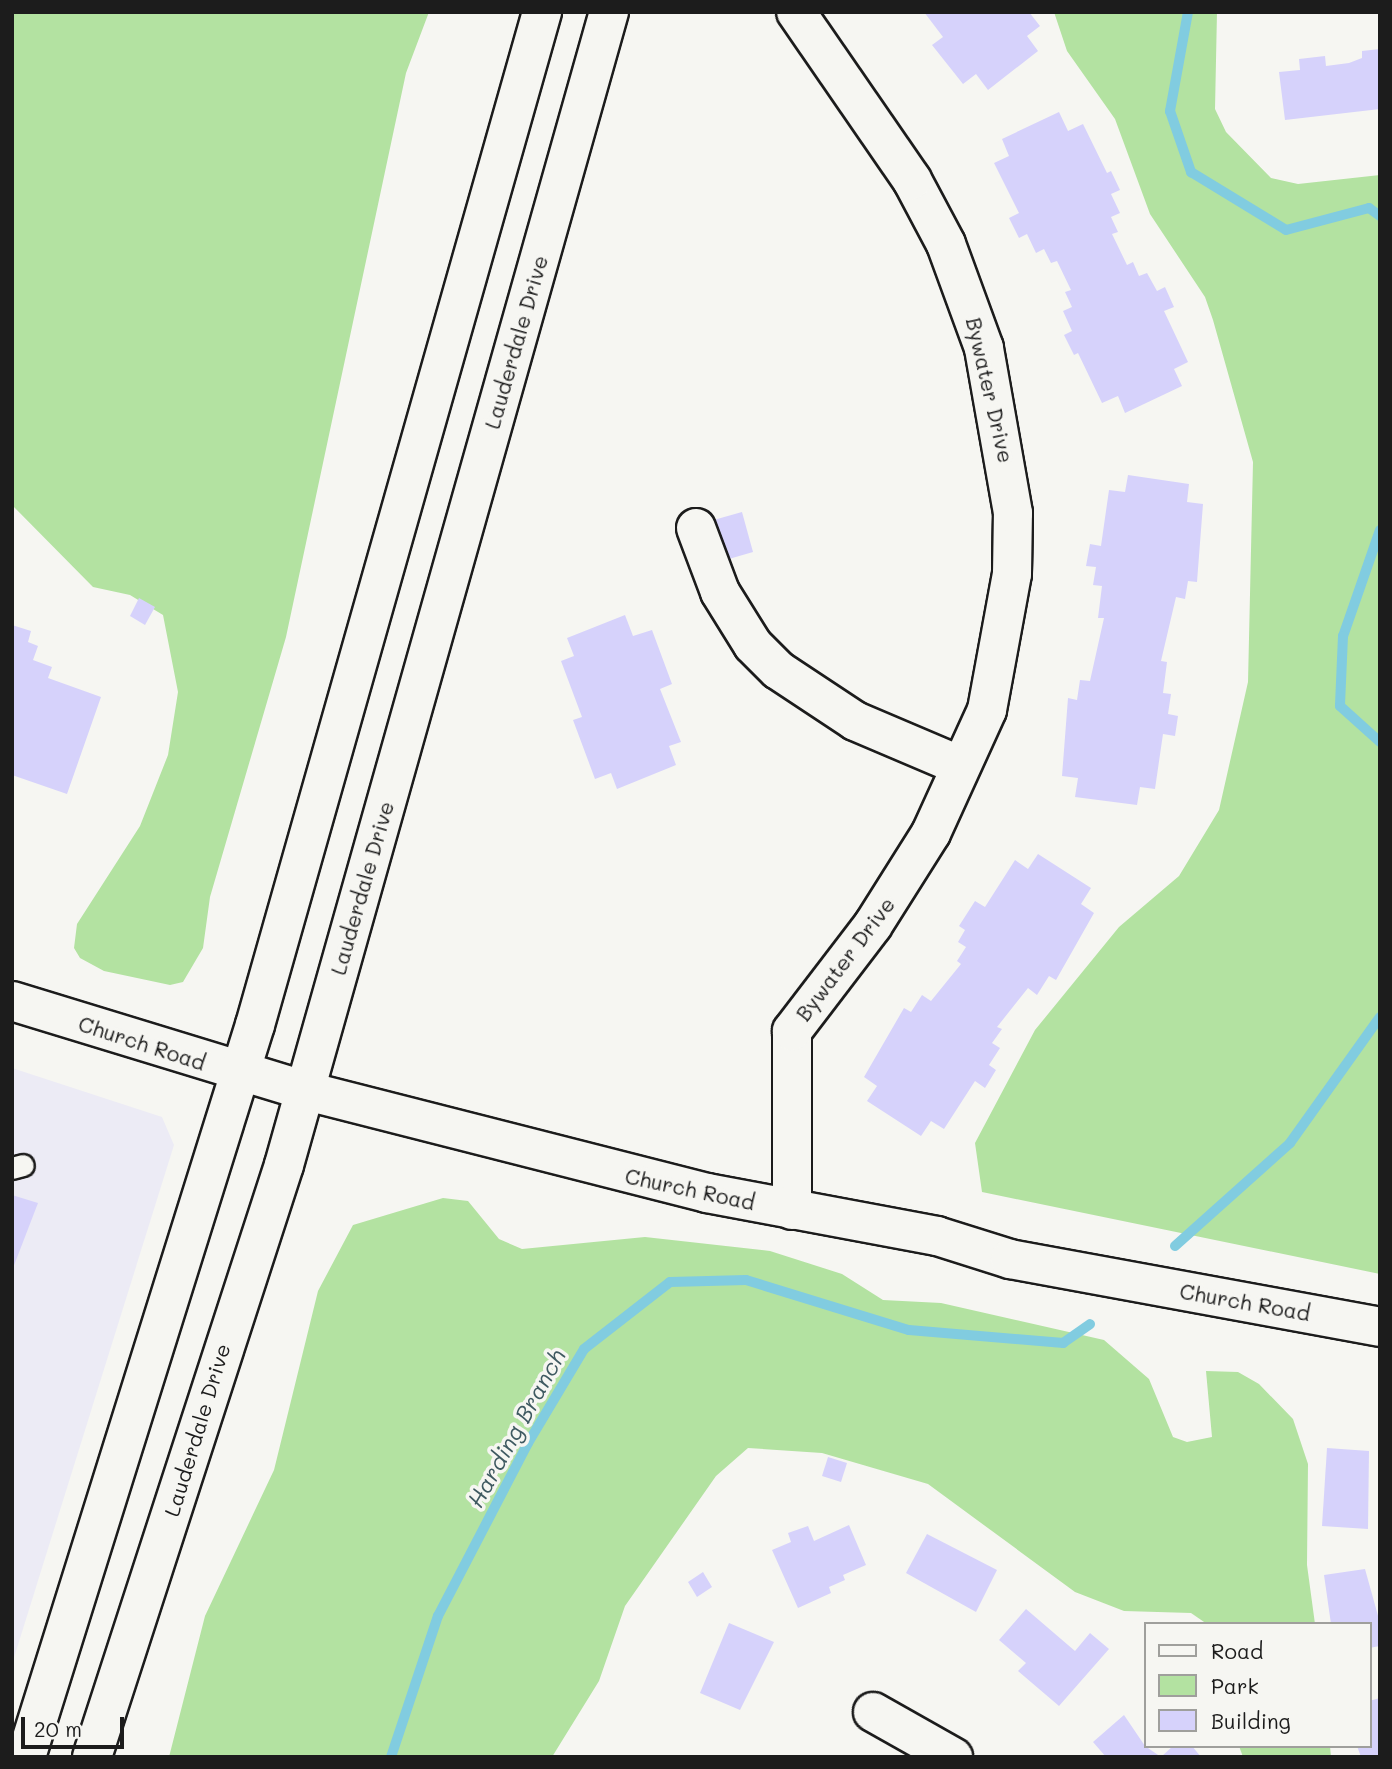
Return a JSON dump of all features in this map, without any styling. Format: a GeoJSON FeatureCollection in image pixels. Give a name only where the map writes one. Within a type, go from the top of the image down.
{"type":"FeatureCollection","features":[{"type":"Feature","properties":{"kind":"main road"},"geometry":{"type":"LineString","coordinates":[[26,1757],[241,1074],[542,12]]}},
{"type":"Feature","properties":{"kind":"main road","name":"Lauderdale Drive"},"geometry":{"type":"LineString","coordinates":[[92,1757],[284,1165],[609,12]]}},
{"type":"Feature","properties":{"kind":"main road","name":"Bywater Drive"},"geometry":{"type":"LineString","coordinates":[[792,1210],[792,1031],[873,925],[932,834],[987,710],[1012,574],[1007,459],[984,348],[946,244],[912,180],[796,12]]}},
{"type":"Feature","properties":{"kind":"main road"},"geometry":{"type":"LineString","coordinates":[[696,528],[720,592],[753,645],[778,670],[855,721],[961,766]]}},
{"type":"Feature","properties":{"kind":"main road","name":"Church Road"},"geometry":{"type":"LineString","coordinates":[[12,1001],[241,1074],[621,1174],[792,1210],[937,1236],[1010,1259],[1380,1327]]}},
{"type":"Feature","properties":{"kind":"main road"},"geometry":{"type":"LineString","coordinates":[[873,1713],[953,1757]]}},
{"type":"Feature","properties":{"kind":"shaded area"},"geometry":{"type":"Polygon","coordinates":[[[12,1068],[162,1117],[174,1145],[12,1664],[12,1068]]]}},
{"type":"Feature","properties":{"kind":"green space"},"geometry":{"type":"Polygon","coordinates":[[[12,12],[429,12],[406,73],[286,637],[210,897],[203,948],[183,982],[170,985],[104,971],[80,958],[74,948],[77,924],[140,826],[168,755],[178,692],[163,615],[130,595],[93,587],[12,505],[12,12]]]}},
{"type":"Feature","properties":{"kind":"green space"},"geometry":{"type":"Polygon","coordinates":[[[1054,12],[1217,12],[1215,109],[1226,132],[1271,178],[1298,184],[1380,175],[1380,1274],[982,1192],[975,1143],[1035,1030],[1119,927],[1179,876],[1219,810],[1248,682],[1253,462],[1213,320],[1205,297],[1150,214],[1115,119],[1067,51],[1054,12]]]}},
{"type":"Feature","properties":{"kind":"green space"},"geometry":{"type":"Polygon","coordinates":[[[443,1198],[468,1201],[499,1239],[522,1249],[645,1237],[770,1251],[842,1274],[883,1300],[941,1303],[1104,1340],[1149,1379],[1173,1437],[1187,1442],[1212,1437],[1206,1371],[1238,1372],[1259,1384],[1293,1419],[1308,1464],[1307,1565],[1315,1622],[1204,1622],[1191,1613],[1124,1611],[1075,1592],[928,1484],[822,1453],[748,1448],[716,1476],[625,1606],[599,1681],[552,1757],[169,1757],[205,1616],[274,1470],[318,1291],[353,1225],[443,1198]]]}},
{"type":"Feature","properties":{"kind":"green space"},"geometry":{"type":"Polygon","coordinates":[[[1240,1748],[1330,1748],[1331,1757],[1243,1757],[1240,1748]]]}},
{"type":"Feature","properties":{"kind":"building"},"geometry":{"type":"Polygon","coordinates":[[[924,12],[1029,12],[1040,26],[1027,36],[1038,51],[988,90],[976,74],[963,84],[932,45],[943,37],[924,12]]]}},
{"type":"Feature","properties":{"kind":"building"},"geometry":{"type":"Polygon","coordinates":[[[1380,49],[1380,109],[1285,120],[1279,72],[1300,70],[1299,59],[1325,56],[1326,66],[1349,63],[1362,58],[1362,51],[1380,49]]]}},
{"type":"Feature","properties":{"kind":"building"},"geometry":{"type":"Polygon","coordinates":[[[1059,112],[1068,131],[1083,124],[1107,173],[1111,171],[1120,190],[1111,194],[1120,213],[1111,217],[1118,232],[1112,234],[1127,265],[1133,262],[1139,276],[1147,273],[1157,291],[1165,287],[1174,307],[1164,311],[1188,362],[1174,369],[1182,386],[1125,413],[1118,396],[1102,403],[1078,353],[1074,355],[1064,335],[1072,331],[1063,311],[1072,307],[1065,292],[1071,290],[1057,261],[1051,263],[1044,249],[1036,253],[1027,234],[1019,238],[1009,218],[1019,213],[994,163],[1009,156],[1002,139],[1059,112]]]}},
{"type":"Feature","properties":{"kind":"building"},"geometry":{"type":"Polygon","coordinates":[[[1128,475],[1189,484],[1187,502],[1203,504],[1197,582],[1188,581],[1185,599],[1176,597],[1161,661],[1167,662],[1163,693],[1171,694],[1168,714],[1178,716],[1175,736],[1163,734],[1155,789],[1140,787],[1137,805],[1075,797],[1078,778],[1062,776],[1068,698],[1077,700],[1080,680],[1090,681],[1104,618],[1098,618],[1102,586],[1093,585],[1096,567],[1086,566],[1090,544],[1101,546],[1109,490],[1125,492],[1128,475]]]}},
{"type":"Feature","properties":{"kind":"building"},"geometry":{"type":"Polygon","coordinates":[[[742,512],[753,552],[715,563],[703,523],[742,512]]]}},
{"type":"Feature","properties":{"kind":"building"},"geometry":{"type":"Polygon","coordinates":[[[139,598],[155,607],[145,625],[130,616],[139,598]]]}},
{"type":"Feature","properties":{"kind":"building"},"geometry":{"type":"Polygon","coordinates":[[[625,615],[633,636],[652,630],[672,684],[660,689],[681,742],[669,746],[676,765],[617,789],[611,773],[595,779],[573,720],[582,717],[561,661],[574,656],[567,638],[625,615]]]}},
{"type":"Feature","properties":{"kind":"building"},"geometry":{"type":"Polygon","coordinates":[[[12,625],[31,631],[28,642],[38,646],[33,660],[52,667],[48,678],[101,697],[67,794],[12,775],[12,625]]]}},
{"type":"Feature","properties":{"kind":"building"},"geometry":{"type":"Polygon","coordinates":[[[1038,854],[1091,888],[1081,904],[1094,913],[1056,980],[1049,976],[1037,995],[1028,988],[997,1027],[1002,1029],[992,1043],[1000,1048],[989,1065],[996,1070],[985,1088],[975,1081],[944,1129],[931,1121],[921,1136],[867,1101],[877,1086],[864,1077],[904,1008],[911,1012],[922,995],[931,1001],[961,964],[957,961],[966,947],[958,942],[965,930],[959,926],[975,901],[985,907],[1015,860],[1028,869],[1038,854]]]}},
{"type":"Feature","properties":{"kind":"building"},"geometry":{"type":"Polygon","coordinates":[[[12,1195],[38,1203],[13,1268],[12,1268],[12,1195]]]}},
{"type":"Feature","properties":{"kind":"building"},"geometry":{"type":"Polygon","coordinates":[[[1327,1448],[1369,1451],[1368,1529],[1322,1526],[1327,1448]]]}},
{"type":"Feature","properties":{"kind":"building"},"geometry":{"type":"Polygon","coordinates":[[[828,1457],[847,1463],[841,1482],[822,1476],[828,1457]]]}},
{"type":"Feature","properties":{"kind":"building"},"geometry":{"type":"Polygon","coordinates":[[[849,1525],[866,1565],[843,1575],[845,1580],[829,1587],[831,1593],[798,1608],[772,1550],[791,1542],[788,1533],[808,1526],[814,1541],[849,1525]]]}},
{"type":"Feature","properties":{"kind":"building"},"geometry":{"type":"Polygon","coordinates":[[[927,1534],[997,1570],[976,1612],[906,1573],[927,1534]]]}},
{"type":"Feature","properties":{"kind":"building"},"geometry":{"type":"Polygon","coordinates":[[[1365,1569],[1380,1623],[1380,1646],[1371,1648],[1371,1622],[1331,1622],[1324,1575],[1365,1569]]]}},
{"type":"Feature","properties":{"kind":"building"},"geometry":{"type":"Polygon","coordinates":[[[703,1572],[712,1587],[697,1597],[688,1582],[703,1572]]]}},
{"type":"Feature","properties":{"kind":"building"},"geometry":{"type":"Polygon","coordinates":[[[1026,1609],[1075,1651],[1090,1633],[1109,1649],[1059,1706],[1018,1671],[1026,1663],[999,1640],[1026,1609]]]}},
{"type":"Feature","properties":{"kind":"building"},"geometry":{"type":"Polygon","coordinates":[[[729,1623],[774,1642],[740,1710],[700,1693],[729,1623]]]}},
{"type":"Feature","properties":{"kind":"building"},"geometry":{"type":"Polygon","coordinates":[[[1380,1698],[1380,1757],[1361,1757],[1358,1748],[1371,1748],[1371,1700],[1380,1698]]]}},
{"type":"Feature","properties":{"kind":"building"},"geometry":{"type":"Polygon","coordinates":[[[1124,1715],[1144,1748],[1161,1757],[1106,1757],[1093,1742],[1124,1715]]]}},
{"type":"Feature","properties":{"kind":"building"},"geometry":{"type":"Polygon","coordinates":[[[1171,1748],[1194,1748],[1201,1757],[1161,1757],[1171,1748]]]}},
{"type":"Feature","properties":{"kind":"waterway","name":"Harding Branch"},"geometry":{"type":"LineString","coordinates":[[1188,12],[1170,111],[1191,172],[1286,230],[1369,208],[1380,216]]}},
{"type":"Feature","properties":{"kind":"waterway","name":"Harding Branch"},"geometry":{"type":"LineString","coordinates":[[1380,530],[1343,636],[1340,706],[1380,742]]}},
{"type":"Feature","properties":{"kind":"waterway","name":"Harding Branch"},"geometry":{"type":"LineString","coordinates":[[1175,1246],[1290,1143],[1380,1017]]}},
{"type":"Feature","properties":{"kind":"waterway","name":"Harding Branch"},"geometry":{"type":"LineString","coordinates":[[391,1757],[438,1616],[528,1443],[584,1349],[670,1282],[746,1280],[909,1330],[1063,1343],[1090,1324]]}}]}
